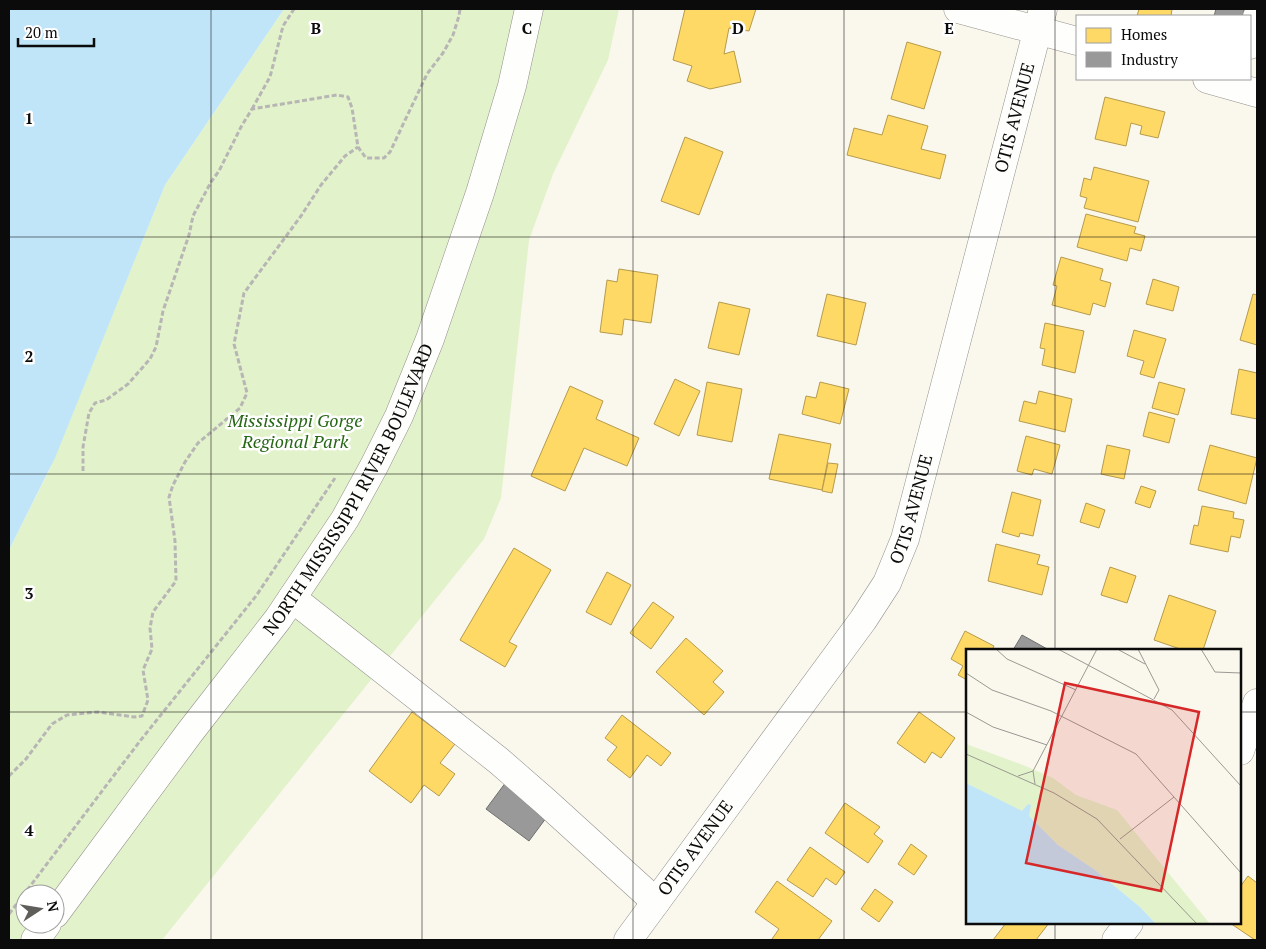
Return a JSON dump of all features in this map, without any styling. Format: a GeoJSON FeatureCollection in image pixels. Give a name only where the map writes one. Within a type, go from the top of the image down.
{"type":"FeatureCollection","features":[{"type":"Feature","properties":{"kind":"street","name":"NORTH MISSISSIPPI RIVER BOULEVARD"},"geometry":{"type":"LineString","coordinates":[[65,901],[190,732],[278,619],[345,518],[374,466],[398,416],[430,339],[480,193],[512,86],[529,9]]}},
{"type":"Feature","properties":{"kind":"street"},"geometry":{"type":"LineString","coordinates":[[958,9],[1041,19],[1076,40]]}},
{"type":"Feature","properties":{"kind":"street"},"geometry":{"type":"LineString","coordinates":[[1251,41],[1257,18]]}},
{"type":"Feature","properties":{"kind":"street","name":"OTIS AVENUE"},"geometry":{"type":"LineString","coordinates":[[628,940],[864,620],[887,583],[905,539],[1041,19]]}},
{"type":"Feature","properties":{"kind":"street"},"geometry":{"type":"LineString","coordinates":[[1212,80],[1245,86]]}},
{"type":"Feature","properties":{"kind":"street"},"geometry":{"type":"LineString","coordinates":[[292,598],[499,761],[656,902]]}},
{"type":"Feature","properties":{"kind":"street"},"geometry":{"type":"LineString","coordinates":[[1241,748],[1257,703]]}},
{"type":"Feature","properties":{"kind":"street"},"geometry":{"type":"LineString","coordinates":[[1116,940],[1128,924]]}},
{"type":"Feature","properties":{"kind":"path"},"geometry":{"type":"LineString","coordinates":[[83,471],[89,413],[95,403],[106,400],[128,384],[150,359],[156,347],[164,311],[189,235],[193,216],[270,77],[283,26],[294,9]]}},
{"type":"Feature","properties":{"kind":"path"},"geometry":{"type":"LineString","coordinates":[[252,109],[337,95],[348,97],[354,114],[358,148],[366,158],[384,158],[390,152],[427,74],[443,53],[453,35],[460,9]]}},
{"type":"Feature","properties":{"kind":"path"},"geometry":{"type":"LineString","coordinates":[[9,776],[26,759],[52,724],[67,715],[98,712],[134,717],[142,716],[148,700],[143,670],[152,649],[150,628],[154,612],[176,580],[175,541],[170,497],[173,485],[198,443],[240,408],[247,393],[234,344],[244,293],[301,216],[321,185],[346,156],[358,148]]}},
{"type":"Feature","properties":{"kind":"path"},"geometry":{"type":"LineString","coordinates":[[9,914],[140,741],[256,596],[340,470]]}},
{"type":"Feature","properties":{"kind":"green space","name":"Mississippi Gorge Regional Park"},"geometry":{"type":"Polygon","coordinates":[[[284,9],[619,9],[608,60],[553,174],[529,240],[501,498],[484,539],[162,940],[9,940],[9,550],[49,471],[165,185],[284,9]]]}},
{"type":"Feature","properties":{"kind":"water"},"geometry":{"type":"Polygon","coordinates":[[[9,9],[284,9],[165,185],[55,458],[9,550],[9,9]]]}},
{"type":"Feature","properties":{"kind":"building: Homes"},"geometry":{"type":"Polygon","coordinates":[[[685,9],[756,9],[749,31],[729,28],[724,54],[734,51],[741,82],[710,89],[687,81],[692,66],[673,60],[685,9]]]}},
{"type":"Feature","properties":{"kind":"building: Homes"},"geometry":{"type":"Polygon","coordinates":[[[1139,9],[1172,9],[1171,15],[1137,15],[1139,9]]]}},
{"type":"Feature","properties":{"kind":"building: Homes"},"geometry":{"type":"Polygon","coordinates":[[[907,42],[941,52],[924,109],[891,99],[907,42]]]}},
{"type":"Feature","properties":{"kind":"building: Homes"},"geometry":{"type":"Polygon","coordinates":[[[1105,97],[1165,112],[1158,138],[1140,134],[1142,126],[1131,123],[1126,146],[1095,139],[1105,97]]]}},
{"type":"Feature","properties":{"kind":"building: Homes"},"geometry":{"type":"Polygon","coordinates":[[[888,115],[928,126],[921,149],[946,155],[940,179],[847,155],[854,128],[882,135],[888,115]]]}},
{"type":"Feature","properties":{"kind":"building: Homes"},"geometry":{"type":"Polygon","coordinates":[[[685,137],[723,152],[699,215],[661,201],[685,137]]]}},
{"type":"Feature","properties":{"kind":"building: Homes"},"geometry":{"type":"Polygon","coordinates":[[[1094,167],[1149,181],[1138,222],[1084,208],[1087,198],[1080,196],[1084,178],[1091,180],[1094,167]]]}},
{"type":"Feature","properties":{"kind":"building: Homes"},"geometry":{"type":"Polygon","coordinates":[[[1086,214],[1136,227],[1134,233],[1145,236],[1141,251],[1130,248],[1127,261],[1077,247],[1086,214]]]}},
{"type":"Feature","properties":{"kind":"building: Homes"},"geometry":{"type":"Polygon","coordinates":[[[1061,257],[1103,269],[1100,280],[1111,283],[1105,307],[1093,303],[1090,315],[1052,305],[1057,286],[1053,285],[1061,257]]]}},
{"type":"Feature","properties":{"kind":"building: Homes"},"geometry":{"type":"Polygon","coordinates":[[[619,269],[658,275],[651,323],[624,319],[622,335],[600,332],[607,280],[617,282],[619,269]]]}},
{"type":"Feature","properties":{"kind":"building: Homes"},"geometry":{"type":"Polygon","coordinates":[[[1153,279],[1179,287],[1173,311],[1146,304],[1153,279]]]}},
{"type":"Feature","properties":{"kind":"building: Homes"},"geometry":{"type":"Polygon","coordinates":[[[827,294],[866,303],[856,345],[817,336],[827,294]]]}},
{"type":"Feature","properties":{"kind":"building: Homes"},"geometry":{"type":"Polygon","coordinates":[[[1253,294],[1257,295],[1257,345],[1240,340],[1253,294]]]}},
{"type":"Feature","properties":{"kind":"building: Homes"},"geometry":{"type":"Polygon","coordinates":[[[719,302],[750,309],[739,355],[708,348],[719,302]]]}},
{"type":"Feature","properties":{"kind":"building: Homes"},"geometry":{"type":"Polygon","coordinates":[[[1045,323],[1084,331],[1075,373],[1042,365],[1045,349],[1040,348],[1045,323]]]}},
{"type":"Feature","properties":{"kind":"building: Homes"},"geometry":{"type":"Polygon","coordinates":[[[1134,330],[1166,339],[1154,378],[1140,374],[1144,361],[1127,356],[1134,330]]]}},
{"type":"Feature","properties":{"kind":"building: Homes"},"geometry":{"type":"Polygon","coordinates":[[[1239,369],[1257,373],[1257,419],[1231,414],[1239,369]]]}},
{"type":"Feature","properties":{"kind":"building: Homes"},"geometry":{"type":"Polygon","coordinates":[[[675,379],[700,391],[679,436],[654,424],[675,379]]]}},
{"type":"Feature","properties":{"kind":"building: Homes"},"geometry":{"type":"Polygon","coordinates":[[[707,382],[742,389],[732,442],[697,435],[707,382]]]}},
{"type":"Feature","properties":{"kind":"building: Homes"},"geometry":{"type":"Polygon","coordinates":[[[820,382],[849,389],[840,424],[802,414],[806,396],[816,398],[820,382]]]}},
{"type":"Feature","properties":{"kind":"building: Homes"},"geometry":{"type":"Polygon","coordinates":[[[1159,382],[1185,389],[1178,415],[1152,408],[1159,382]]]}},
{"type":"Feature","properties":{"kind":"building: Homes"},"geometry":{"type":"Polygon","coordinates":[[[570,386],[603,401],[596,419],[639,438],[627,466],[584,448],[565,491],[531,476],[570,386]]]}},
{"type":"Feature","properties":{"kind":"building: Homes"},"geometry":{"type":"Polygon","coordinates":[[[1039,391],[1072,399],[1065,432],[1019,421],[1024,401],[1036,404],[1039,391]]]}},
{"type":"Feature","properties":{"kind":"building: Homes"},"geometry":{"type":"Polygon","coordinates":[[[1149,412],[1175,419],[1169,443],[1143,436],[1149,412]]]}},
{"type":"Feature","properties":{"kind":"building: Homes"},"geometry":{"type":"Polygon","coordinates":[[[779,434],[831,444],[822,490],[769,479],[779,434]]]}},
{"type":"Feature","properties":{"kind":"building: Homes"},"geometry":{"type":"Polygon","coordinates":[[[1026,436],[1060,445],[1052,474],[1034,469],[1032,475],[1017,471],[1026,436]]]}},
{"type":"Feature","properties":{"kind":"building: Homes"},"geometry":{"type":"Polygon","coordinates":[[[1107,445],[1130,450],[1124,479],[1101,474],[1107,445]]]}},
{"type":"Feature","properties":{"kind":"building: Homes"},"geometry":{"type":"Polygon","coordinates":[[[1210,445],[1257,458],[1246,504],[1198,490],[1210,445]]]}},
{"type":"Feature","properties":{"kind":"building: Homes"},"geometry":{"type":"Polygon","coordinates":[[[828,463],[838,464],[832,493],[822,491],[828,463]]]}},
{"type":"Feature","properties":{"kind":"building: Homes"},"geometry":{"type":"Polygon","coordinates":[[[1141,486],[1156,491],[1150,508],[1135,503],[1141,486]]]}},
{"type":"Feature","properties":{"kind":"building: Homes"},"geometry":{"type":"Polygon","coordinates":[[[1012,492],[1041,500],[1033,536],[1020,533],[1019,537],[1002,532],[1012,492]]]}},
{"type":"Feature","properties":{"kind":"building: Homes"},"geometry":{"type":"Polygon","coordinates":[[[1086,503],[1105,510],[1099,528],[1080,522],[1086,503]]]}},
{"type":"Feature","properties":{"kind":"building: Homes"},"geometry":{"type":"Polygon","coordinates":[[[1202,506],[1234,512],[1233,518],[1244,520],[1240,538],[1231,536],[1228,552],[1190,544],[1194,525],[1198,526],[1202,506]]]}},
{"type":"Feature","properties":{"kind":"building: Homes"},"geometry":{"type":"Polygon","coordinates":[[[996,544],[1040,555],[1037,564],[1049,567],[1042,595],[988,581],[996,544]]]}},
{"type":"Feature","properties":{"kind":"building: Homes"},"geometry":{"type":"Polygon","coordinates":[[[514,548],[551,570],[509,642],[517,646],[505,667],[460,640],[514,548]]]}},
{"type":"Feature","properties":{"kind":"building: Homes"},"geometry":{"type":"Polygon","coordinates":[[[1110,567],[1136,576],[1127,603],[1101,595],[1110,567]]]}},
{"type":"Feature","properties":{"kind":"building: Homes"},"geometry":{"type":"Polygon","coordinates":[[[607,572],[631,585],[611,625],[586,612],[607,572]]]}},
{"type":"Feature","properties":{"kind":"building: Homes"},"geometry":{"type":"Polygon","coordinates":[[[1169,595],[1216,611],[1203,649],[1180,649],[1154,640],[1169,595]]]}},
{"type":"Feature","properties":{"kind":"building: Homes"},"geometry":{"type":"Polygon","coordinates":[[[653,602],[674,617],[651,649],[630,633],[653,602]]]}},
{"type":"Feature","properties":{"kind":"building: Homes"},"geometry":{"type":"Polygon","coordinates":[[[965,631],[994,646],[992,649],[966,649],[966,679],[958,675],[963,666],[951,659],[965,631]]]}},
{"type":"Feature","properties":{"kind":"building: Homes"},"geometry":{"type":"Polygon","coordinates":[[[686,638],[723,671],[713,682],[724,692],[704,715],[656,672],[686,638]]]}},
{"type":"Feature","properties":{"kind":"building: Homes"},"geometry":{"type":"Polygon","coordinates":[[[412,712],[455,744],[440,763],[455,774],[439,796],[424,785],[411,803],[369,771],[412,712]]]}},
{"type":"Feature","properties":{"kind":"building: Homes"},"geometry":{"type":"Polygon","coordinates":[[[919,712],[955,738],[941,758],[932,752],[925,763],[897,743],[919,712]]]}},
{"type":"Feature","properties":{"kind":"building: Homes"},"geometry":{"type":"Polygon","coordinates":[[[622,715],[671,753],[661,766],[647,755],[630,778],[607,760],[617,747],[605,738],[622,715]]]}},
{"type":"Feature","properties":{"kind":"building: Homes"},"geometry":{"type":"Polygon","coordinates":[[[845,803],[880,827],[874,834],[883,841],[868,863],[825,833],[845,803]]]}},
{"type":"Feature","properties":{"kind":"building: Homes"},"geometry":{"type":"Polygon","coordinates":[[[911,844],[927,856],[914,875],[898,864],[911,844]]]}},
{"type":"Feature","properties":{"kind":"building: Homes"},"geometry":{"type":"Polygon","coordinates":[[[810,847],[845,872],[836,885],[826,878],[813,897],[787,880],[810,847]]]}},
{"type":"Feature","properties":{"kind":"building: Homes"},"geometry":{"type":"Polygon","coordinates":[[[1248,876],[1257,883],[1257,940],[1231,924],[1241,924],[1241,886],[1248,876]]]}},
{"type":"Feature","properties":{"kind":"building: Homes"},"geometry":{"type":"Polygon","coordinates":[[[777,881],[832,921],[818,940],[772,939],[779,929],[755,912],[777,881]]]}},
{"type":"Feature","properties":{"kind":"building: Homes"},"geometry":{"type":"Polygon","coordinates":[[[875,889],[893,902],[879,922],[861,909],[875,889]]]}},
{"type":"Feature","properties":{"kind":"building: Homes"},"geometry":{"type":"Polygon","coordinates":[[[1005,924],[1048,924],[1036,940],[993,940],[1005,924]]]}},
{"type":"Feature","properties":{"kind":"building: Industry"},"geometry":{"type":"Polygon","coordinates":[[[1216,9],[1244,9],[1243,15],[1214,15],[1216,9]]]}},
{"type":"Feature","properties":{"kind":"building: Industry"},"geometry":{"type":"Polygon","coordinates":[[[1022,635],[1047,649],[1014,649],[1022,635]]]}},
{"type":"Feature","properties":{"kind":"building: Industry"},"geometry":{"type":"Polygon","coordinates":[[[509,778],[552,810],[529,841],[486,809],[509,778]]]}}]}
